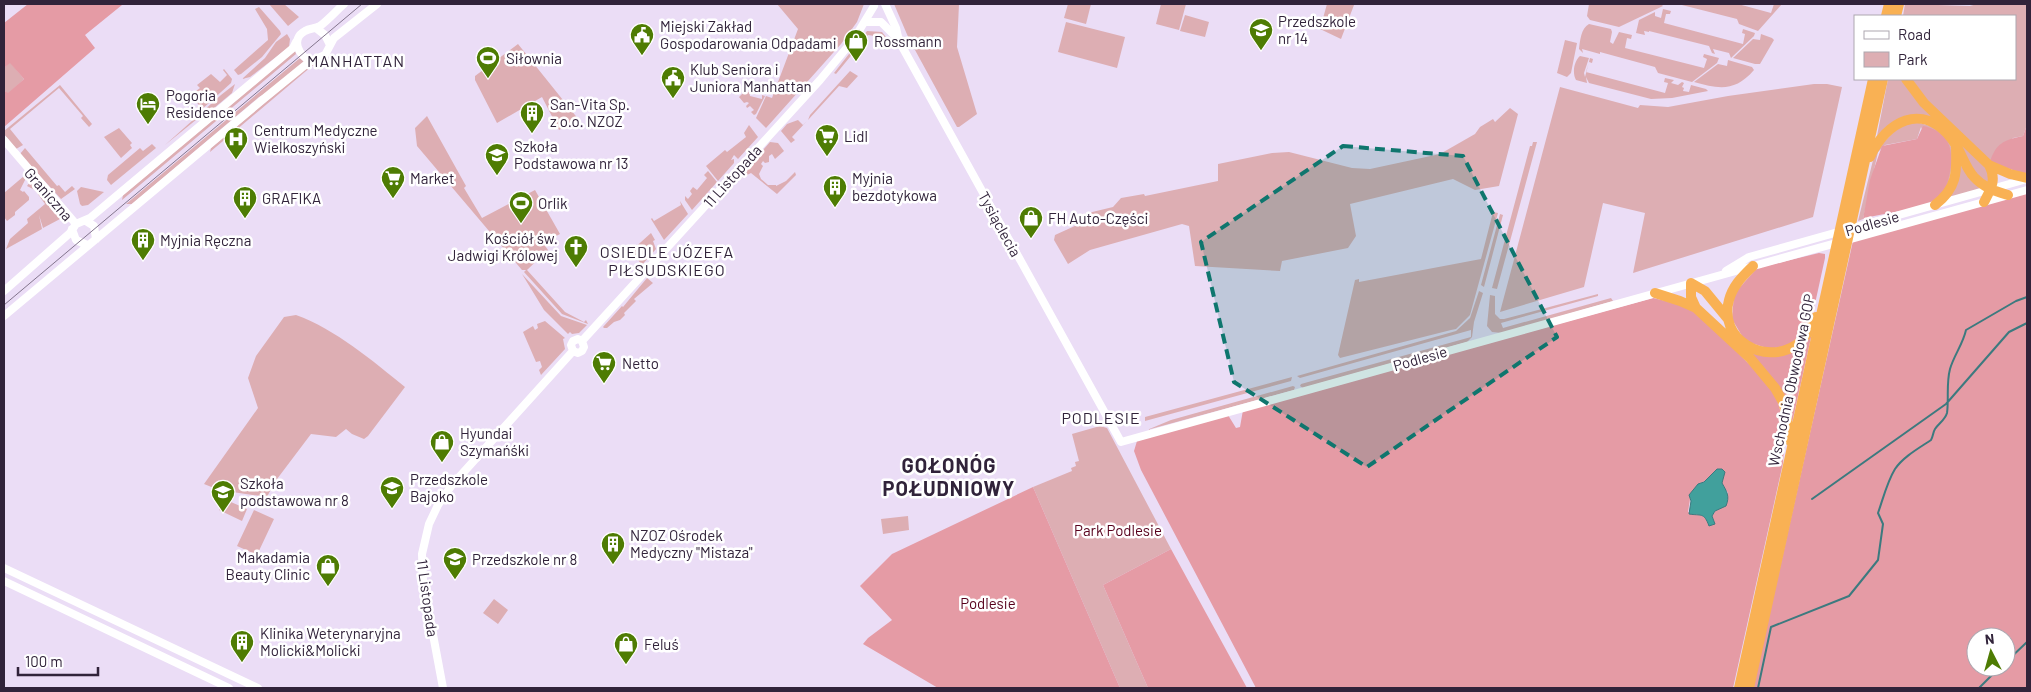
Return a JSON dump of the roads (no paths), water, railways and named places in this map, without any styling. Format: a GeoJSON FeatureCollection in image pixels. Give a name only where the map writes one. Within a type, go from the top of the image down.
{"type":"FeatureCollection","features":[{"type":"Feature","properties":{"kind":"highway","name":"Wschodnia Obwodowa GOP"},"geometry":{"type":"LineString","coordinates":[[1739,688],[1872,80]]}},
{"type":"Feature","properties":{"kind":"highway","name":"Wschodnia Obwodowa GOP"},"geometry":{"type":"LineString","coordinates":[[1749,688],[1883,80]]}},
{"type":"Feature","properties":{"kind":"highway"},"geometry":{"type":"LineString","coordinates":[[1907,80],[1924,103],[1989,165],[2010,174],[2027,178]]}},
{"type":"Feature","properties":{"kind":"highway"},"geometry":{"type":"LineString","coordinates":[[1862,176],[1880,138],[1891,128],[1905,121],[1919,119],[1931,122],[1946,132],[1974,177],[1986,188],[2008,195]]}},
{"type":"Feature","properties":{"kind":"highway"},"geometry":{"type":"LineString","coordinates":[[1935,205],[1947,195],[1952,185],[1956,170],[1956,146]]}},
{"type":"Feature","properties":{"kind":"highway"},"geometry":{"type":"LineString","coordinates":[[1984,202],[1991,189],[1993,176],[1989,165]]}},
{"type":"Feature","properties":{"kind":"highway"},"geometry":{"type":"LineString","coordinates":[[1728,319],[1728,307],[1733,292],[1741,278],[1753,266]]}},
{"type":"Feature","properties":{"kind":"highway"},"geometry":{"type":"LineString","coordinates":[[1696,308],[1691,297],[1691,283],[1705,291],[1728,319],[1733,332],[1745,345],[1763,352],[1780,352],[1797,344],[1805,336],[1823,303]]}},
{"type":"Feature","properties":{"kind":"highway"},"geometry":{"type":"LineString","coordinates":[[1655,293],[1696,308],[1750,358],[1775,388],[1783,402],[1791,449]]}},
{"type":"Feature","properties":{"kind":"street"},"geometry":{"type":"LineString","coordinates":[[4,291],[69,234],[74,227],[86,221],[292,48],[302,33],[316,28],[344,4]]}},
{"type":"Feature","properties":{"kind":"street"},"geometry":{"type":"LineString","coordinates":[[4,316],[87,245],[311,61],[324,55],[335,37],[377,4]]}},
{"type":"Feature","properties":{"kind":"street"},"geometry":{"type":"LineString","coordinates":[[873,5],[878,7],[885,4]]}},
{"type":"Feature","properties":{"kind":"street","name":"Tysiąclecia"},"geometry":{"type":"LineString","coordinates":[[885,4],[896,28],[899,41],[1121,442]]}},
{"type":"Feature","properties":{"kind":"street","name":"11 Listopada"},"geometry":{"type":"LineString","coordinates":[[443,688],[422,572],[422,548],[429,524],[438,504],[452,485],[573,351],[578,353],[582,351],[584,347],[582,341],[820,80],[866,22],[873,5]]}},
{"type":"Feature","properties":{"kind":"street"},"geometry":{"type":"LineString","coordinates":[[866,22],[882,22],[899,41]]}},
{"type":"Feature","properties":{"kind":"street"},"geometry":{"type":"LineString","coordinates":[[316,28],[325,35],[330,45]]}},
{"type":"Feature","properties":{"kind":"street"},"geometry":{"type":"LineString","coordinates":[[296,42],[300,54],[311,61]]}},
{"type":"Feature","properties":{"kind":"street","name":"Graniczna"},"geometry":{"type":"LineString","coordinates":[[4,140],[74,227]]}},
{"type":"Feature","properties":{"kind":"street","name":"Podlesie"},"geometry":{"type":"LineString","coordinates":[[1720,275],[1747,258],[2027,178]]}},
{"type":"Feature","properties":{"kind":"street","name":"Podlesie"},"geometry":{"type":"LineString","coordinates":[[1121,442],[2027,190]]}},
{"type":"Feature","properties":{"kind":"street"},"geometry":{"type":"LineString","coordinates":[[86,221],[95,227],[96,239]]}},
{"type":"Feature","properties":{"kind":"street"},"geometry":{"type":"LineString","coordinates":[[74,227],[76,240],[87,245]]}},
{"type":"Feature","properties":{"kind":"street"},"geometry":{"type":"LineString","coordinates":[[4,568],[258,688]]}},
{"type":"Feature","properties":{"kind":"street"},"geometry":{"type":"LineString","coordinates":[[4,581],[229,688]]}},
{"type":"Feature","properties":{"kind":"street"},"geometry":{"type":"LineString","coordinates":[[62,609],[62,602],[67,598]]}},
{"type":"Feature","properties":{"kind":"street"},"geometry":{"type":"LineString","coordinates":[[178,664],[184,653]]}},
{"type":"Feature","properties":{"kind":"waterway"},"geometry":{"type":"LineString","coordinates":[[1758,688],[1771,627],[1849,596],[1878,560],[1883,524],[1878,513],[1887,485],[1898,465],[1931,440],[1935,429],[1946,415],[1950,369],[1966,330],[2016,301],[2027,297]]}},
{"type":"Feature","properties":{"kind":"waterway"},"geometry":{"type":"LineString","coordinates":[[1812,499],[1946,404],[2009,332],[2027,323]]}},
{"type":"Feature","properties":{"kind":"waterway"},"geometry":{"type":"LineString","coordinates":[[2016,652],[2027,642]]}},
{"type":"Feature","properties":{"kind":"waterway"},"geometry":{"type":"LineString","coordinates":[[1979,688],[1990,677]]}},
{"type":"Feature","properties":{"kind":"tram line"},"geometry":{"type":"LineString","coordinates":[[4,305],[362,4]]}},
{"type":"Feature","properties":{"kind":"place","name":"Przedszkole nr 14"},"geometry":{"type":"Point","coordinates":[1261,51]}},
{"type":"Feature","properties":{"kind":"place","name":"Miejski Zakład Gospodarowania Odpadami"},"geometry":{"type":"Point","coordinates":[642,56]}},
{"type":"Feature","properties":{"kind":"place","name":"Rossmann"},"geometry":{"type":"Point","coordinates":[856,62]}},
{"type":"Feature","properties":{"kind":"place","name":"Siłownia"},"geometry":{"type":"Point","coordinates":[488,79]}},
{"type":"Feature","properties":{"kind":"place","name":"Klub Seniora i Juniora Manhattan"},"geometry":{"type":"Point","coordinates":[673,99]}},
{"type":"Feature","properties":{"kind":"place","name":"Pogoria Residence"},"geometry":{"type":"Point","coordinates":[148,125]}},
{"type":"Feature","properties":{"kind":"place","name":"San-Vita Sp. z o.o. NZOZ"},"geometry":{"type":"Point","coordinates":[532,134]}},
{"type":"Feature","properties":{"kind":"place","name":"Lidl"},"geometry":{"type":"Point","coordinates":[827,157]}},
{"type":"Feature","properties":{"kind":"place","name":"Centrum Medyczne Wielkoszyński"},"geometry":{"type":"Point","coordinates":[236,160]}},
{"type":"Feature","properties":{"kind":"place","name":"Szkoła Podstawowa nr 13"},"geometry":{"type":"Point","coordinates":[497,176]}},
{"type":"Feature","properties":{"kind":"place","name":"Market"},"geometry":{"type":"Point","coordinates":[393,199]}},
{"type":"Feature","properties":{"kind":"place","name":"Myjnia bezdotykowa"},"geometry":{"type":"Point","coordinates":[835,208]}},
{"type":"Feature","properties":{"kind":"place","name":"GRAFIKA"},"geometry":{"type":"Point","coordinates":[245,219]}},
{"type":"Feature","properties":{"kind":"place","name":"Orlik"},"geometry":{"type":"Point","coordinates":[521,224]}},
{"type":"Feature","properties":{"kind":"place","name":"FH Auto-Części"},"geometry":{"type":"Point","coordinates":[1031,239]}},
{"type":"Feature","properties":{"kind":"place","name":"Myjnia Ręczna"},"geometry":{"type":"Point","coordinates":[143,261]}},
{"type":"Feature","properties":{"kind":"place","name":"Kościół św. Jadwigi Królowej"},"geometry":{"type":"Point","coordinates":[576,268]}},
{"type":"Feature","properties":{"kind":"place","name":"Netto"},"geometry":{"type":"Point","coordinates":[604,384]}},
{"type":"Feature","properties":{"kind":"place","name":"Hyundai Szymańśki"},"geometry":{"type":"Point","coordinates":[442,463]}},
{"type":"Feature","properties":{"kind":"place","name":"Przedszkole Bajoko"},"geometry":{"type":"Point","coordinates":[392,509]}},
{"type":"Feature","properties":{"kind":"place","name":"Szkoła podstawowa nr 8"},"geometry":{"type":"Point","coordinates":[223,513]}},
{"type":"Feature","properties":{"kind":"place","name":"NZOZ Ośrodek Medyczny \"Mistaza\""},"geometry":{"type":"Point","coordinates":[613,565]}},
{"type":"Feature","properties":{"kind":"place","name":"Przedszkole nr 8"},"geometry":{"type":"Point","coordinates":[455,580]}},
{"type":"Feature","properties":{"kind":"place","name":"Makadamia Beauty Clinic"},"geometry":{"type":"Point","coordinates":[328,587]}},
{"type":"Feature","properties":{"kind":"place","name":"Klinika Weterynaryjna Molicki&Molicki"},"geometry":{"type":"Point","coordinates":[242,663]}},
{"type":"Feature","properties":{"kind":"place","name":"Feluś"},"geometry":{"type":"Point","coordinates":[626,665]}},
{"type":"Feature","properties":{"kind":"district","name":"MANHATTAN"},"geometry":{"type":"Point","coordinates":[356,60]}},
{"type":"Feature","properties":{"kind":"district","name":"OSIEDLE JÓZEFA PIŁSUDSKIEGO"},"geometry":{"type":"Point","coordinates":[667,260]}},
{"type":"Feature","properties":{"kind":"district","name":"PODLESIE"},"geometry":{"type":"Point","coordinates":[1101,417]}},
{"type":"Feature","properties":{"kind":"district","name":"GOŁONÓG POŁUDNIOWY"},"geometry":{"type":"Point","coordinates":[949,476]}},
{"type":"Feature","properties":{"kind":"park label","name":"Park Podlesie"},"geometry":{"type":"Point","coordinates":[1118,530]}}]}
